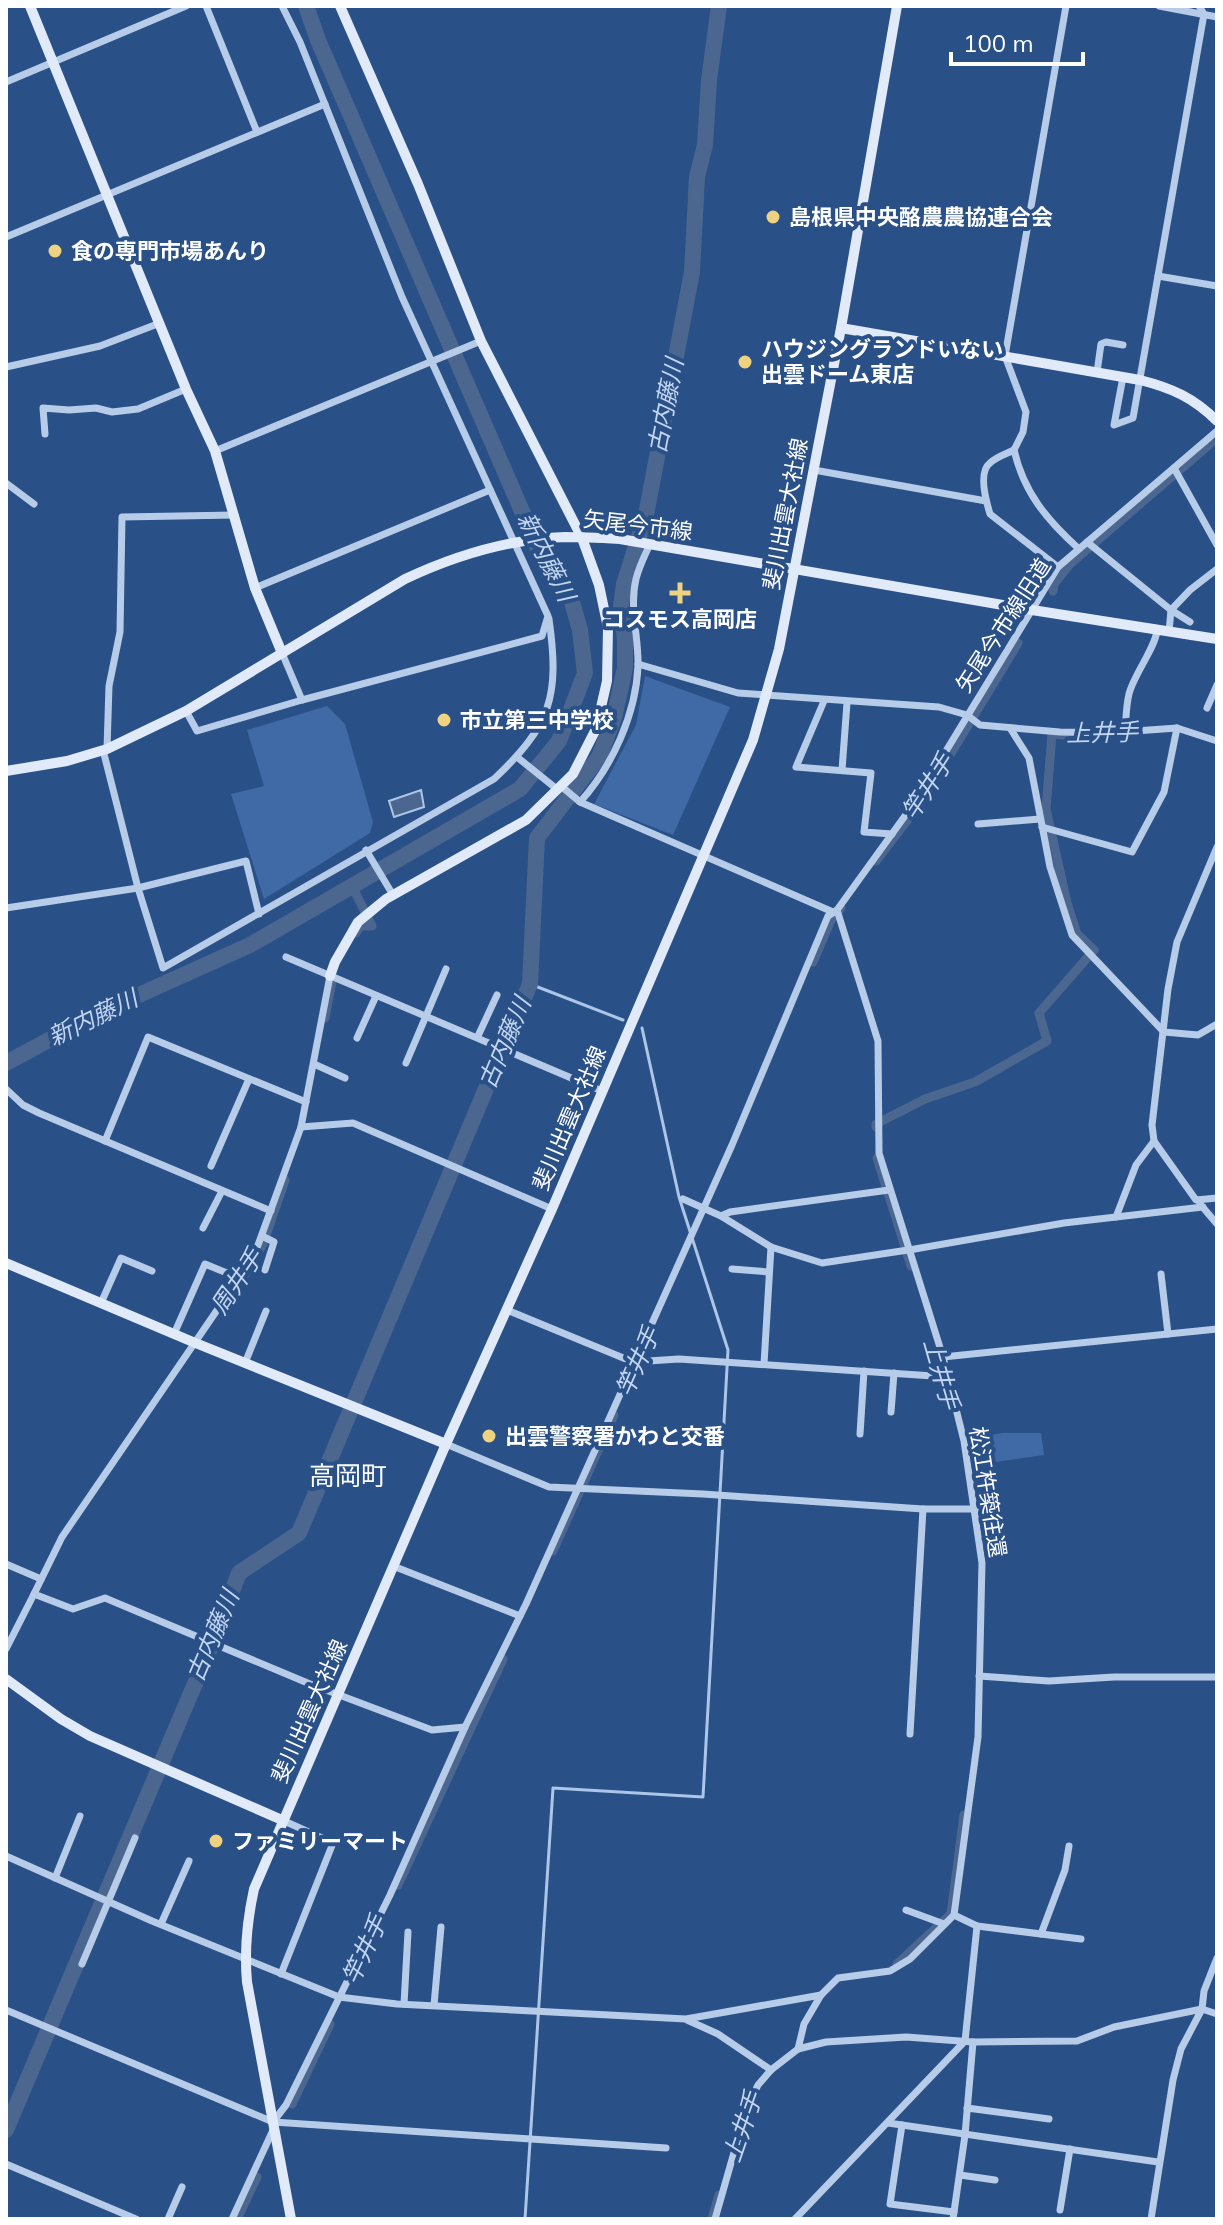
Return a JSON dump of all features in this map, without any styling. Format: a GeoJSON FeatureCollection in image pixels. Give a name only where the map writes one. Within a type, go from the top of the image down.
{"type":"FeatureCollection","features":[{"type":"Feature","properties":{"kind":"main road"},"geometry":{"type":"LineString","coordinates":[[30,6],[186,389],[215,451],[255,588],[282,653]]}},
{"type":"Feature","properties":{"kind":"main road"},"geometry":{"type":"LineString","coordinates":[[330,976],[358,922],[392,892],[526,820],[573,774],[596,729],[607,681],[608,628],[599,585],[582,538],[481,341],[418,184],[340,6]]}},
{"type":"Feature","properties":{"kind":"main road","name":"斐川出雲大社線"},"geometry":{"type":"LineString","coordinates":[[291,2219],[247,1982],[247,1922],[254,1889],[446,1444],[552,1209],[753,740],[779,649],[795,570],[897,6]]}},
{"type":"Feature","properties":{"kind":"main road"},"geometry":{"type":"LineString","coordinates":[[841,328],[1140,380],[1183,393],[1199,403],[1217,421]]}},
{"type":"Feature","properties":{"kind":"main road","name":"矢尾今市線"},"geometry":{"type":"LineString","coordinates":[[6,771],[67,761],[105,750],[186,711],[417,573],[482,548],[565,537],[620,539],[1217,639]]}},
{"type":"Feature","properties":{"kind":"main road"},"geometry":{"type":"LineString","coordinates":[[6,1263],[446,1444]]}},
{"type":"Feature","properties":{"kind":"main road"},"geometry":{"type":"LineString","coordinates":[[6,1679],[90,1736],[282,1820]]}},
{"type":"Feature","properties":{"kind":"street"},"geometry":{"type":"LineString","coordinates":[[6,82],[186,6]]}},
{"type":"Feature","properties":{"kind":"street"},"geometry":{"type":"LineString","coordinates":[[206,6],[257,132]]}},
{"type":"Feature","properties":{"kind":"street"},"geometry":{"type":"LineString","coordinates":[[235,515],[122,517],[120,632],[109,686],[105,750],[138,888],[163,968],[494,779],[541,727],[552,689],[553,652],[548,616],[402,297],[282,6]]}},
{"type":"Feature","properties":{"kind":"street"},"geometry":{"type":"LineString","coordinates":[[1058,567],[990,514],[984,471],[988,463],[1014,450],[1023,432],[1026,412],[1005,356],[1066,6]]}},
{"type":"Feature","properties":{"kind":"street"},"geometry":{"type":"LineString","coordinates":[[1159,6],[1217,17]]}},
{"type":"Feature","properties":{"kind":"street"},"geometry":{"type":"LineString","coordinates":[[1123,377],[1114,425],[1133,418],[1204,14],[1199,6]]}},
{"type":"Feature","properties":{"kind":"street"},"geometry":{"type":"LineString","coordinates":[[6,237],[325,104]]}},
{"type":"Feature","properties":{"kind":"street"},"geometry":{"type":"LineString","coordinates":[[1158,276],[1217,286]]}},
{"type":"Feature","properties":{"kind":"street"},"geometry":{"type":"LineString","coordinates":[[6,367],[100,346],[160,323]]}},
{"type":"Feature","properties":{"kind":"street"},"geometry":{"type":"LineString","coordinates":[[215,451],[481,341]]}},
{"type":"Feature","properties":{"kind":"street"},"geometry":{"type":"LineString","coordinates":[[1097,372],[1101,344],[1123,345]]}},
{"type":"Feature","properties":{"kind":"street"},"geometry":{"type":"LineString","coordinates":[[45,434],[43,408],[96,408],[112,412],[138,409],[186,389]]}},
{"type":"Feature","properties":{"kind":"street","name":"矢尾今市線旧道"},"geometry":{"type":"LineString","coordinates":[[638,664],[738,693],[847,703],[917,705],[967,715],[1058,567],[1217,431]]}},
{"type":"Feature","properties":{"kind":"street"},"geometry":{"type":"LineString","coordinates":[[1014,450],[1018,468],[1048,520],[1079,549]]}},
{"type":"Feature","properties":{"kind":"street"},"geometry":{"type":"LineString","coordinates":[[1174,468],[1217,545]]}},
{"type":"Feature","properties":{"kind":"street"},"geometry":{"type":"LineString","coordinates":[[814,470],[986,501]]}},
{"type":"Feature","properties":{"kind":"street"},"geometry":{"type":"LineString","coordinates":[[6,483],[34,504]]}},
{"type":"Feature","properties":{"kind":"street"},"geometry":{"type":"LineString","coordinates":[[255,588],[490,490]]}},
{"type":"Feature","properties":{"kind":"street"},"geometry":{"type":"LineString","coordinates":[[1087,542],[1190,622]]}},
{"type":"Feature","properties":{"kind":"street"},"geometry":{"type":"LineString","coordinates":[[580,802],[593,788],[614,753],[628,716],[638,664],[634,606],[636,580],[650,544]]}},
{"type":"Feature","properties":{"kind":"street"},"geometry":{"type":"LineString","coordinates":[[1125,732],[1129,694],[1171,610],[1217,569]]}},
{"type":"Feature","properties":{"kind":"street"},"geometry":{"type":"LineString","coordinates":[[186,711],[197,731],[542,636],[548,616]]}},
{"type":"Feature","properties":{"kind":"street"},"geometry":{"type":"LineString","coordinates":[[282,653],[302,700]]}},
{"type":"Feature","properties":{"kind":"street"},"geometry":{"type":"LineString","coordinates":[[1207,708],[1217,685]]}},
{"type":"Feature","properties":{"kind":"street"},"geometry":{"type":"LineString","coordinates":[[824,701],[796,767],[871,773],[864,832],[892,834]]}},
{"type":"Feature","properties":{"kind":"street"},"geometry":{"type":"LineString","coordinates":[[842,770],[847,703]]}},
{"type":"Feature","properties":{"kind":"street"},"geometry":{"type":"LineString","coordinates":[[232,2219],[520,1616],[702,1209],[828,916],[835,911],[915,802],[967,715],[980,725],[1060,732],[1177,728],[1217,741]]}},
{"type":"Feature","properties":{"kind":"street"},"geometry":{"type":"LineString","coordinates":[[1010,728],[1029,758],[1050,867],[1072,935],[1164,1032],[1198,1035],[1217,1024]]}},
{"type":"Feature","properties":{"kind":"street"},"geometry":{"type":"LineString","coordinates":[[978,824],[1041,823],[1132,852],[1164,792],[1177,728]]}},
{"type":"Feature","properties":{"kind":"street"},"geometry":{"type":"LineString","coordinates":[[517,757],[580,802],[835,911]]}},
{"type":"Feature","properties":{"kind":"street"},"geometry":{"type":"LineString","coordinates":[[1217,847],[1177,942],[1168,989],[1152,1125],[1154,1141],[1217,1224]]}},
{"type":"Feature","properties":{"kind":"street"},"geometry":{"type":"LineString","coordinates":[[368,852],[392,892]]}},
{"type":"Feature","properties":{"kind":"street"},"geometry":{"type":"LineString","coordinates":[[6,908],[138,888],[246,861],[259,914]]}},
{"type":"Feature","properties":{"kind":"street","name":"松江杵築往還"},"geometry":{"type":"LineString","coordinates":[[835,911],[878,1041],[879,1153],[943,1357],[964,1441],[976,1509],[982,1563],[978,1737],[954,1915]]}},
{"type":"Feature","properties":{"kind":"street"},"geometry":{"type":"LineString","coordinates":[[286,957],[602,1091]]}},
{"type":"Feature","properties":{"kind":"street"},"geometry":{"type":"LineString","coordinates":[[406,1063],[446,969]]}},
{"type":"Feature","properties":{"kind":"street"},"geometry":{"type":"LineString","coordinates":[[6,1649],[62,1537],[254,1256],[301,1127],[330,976]]}},
{"type":"Feature","properties":{"kind":"street"},"geometry":{"type":"LineString","coordinates":[[478,1036],[497,995]]}},
{"type":"Feature","properties":{"kind":"street"},"geometry":{"type":"LineString","coordinates":[[357,1038],[376,996]]}},
{"type":"Feature","properties":{"kind":"street"},"geometry":{"type":"LineString","coordinates":[[105,1141],[148,1037],[306,1102]]}},
{"type":"Feature","properties":{"kind":"street"},"geometry":{"type":"LineString","coordinates":[[314,1064],[345,1078]]}},
{"type":"Feature","properties":{"kind":"street"},"geometry":{"type":"LineString","coordinates":[[211,1166],[249,1079]]}},
{"type":"Feature","properties":{"kind":"street"},"geometry":{"type":"LineString","coordinates":[[6,1089],[23,1105],[271,1211]]}},
{"type":"Feature","properties":{"kind":"street"},"geometry":{"type":"LineString","coordinates":[[301,1127],[353,1123],[552,1209]]}},
{"type":"Feature","properties":{"kind":"street"},"geometry":{"type":"LineString","coordinates":[[1116,1217],[1136,1165],[1154,1141]]}},
{"type":"Feature","properties":{"kind":"street"},"geometry":{"type":"LineString","coordinates":[[721,1216],[730,1212],[889,1190]]}},
{"type":"Feature","properties":{"kind":"street"},"geometry":{"type":"LineString","coordinates":[[203,1228],[222,1191]]}},
{"type":"Feature","properties":{"kind":"street"},"geometry":{"type":"LineString","coordinates":[[1196,1200],[1217,1198]]}},
{"type":"Feature","properties":{"kind":"street"},"geometry":{"type":"LineString","coordinates":[[683,1199],[721,1216],[771,1247],[822,1263],[1064,1223],[1203,1207]]}},
{"type":"Feature","properties":{"kind":"street"},"geometry":{"type":"LineString","coordinates":[[262,1236],[274,1242],[265,1270]]}},
{"type":"Feature","properties":{"kind":"street"},"geometry":{"type":"LineString","coordinates":[[764,1364],[771,1247]]}},
{"type":"Feature","properties":{"kind":"street"},"geometry":{"type":"LineString","coordinates":[[101,1303],[121,1258],[152,1271]]}},
{"type":"Feature","properties":{"kind":"street"},"geometry":{"type":"LineString","coordinates":[[174,1334],[205,1264],[239,1278]]}},
{"type":"Feature","properties":{"kind":"street"},"geometry":{"type":"LineString","coordinates":[[732,1269],[769,1272]]}},
{"type":"Feature","properties":{"kind":"street"},"geometry":{"type":"LineString","coordinates":[[1161,1274],[1168,1334]]}},
{"type":"Feature","properties":{"kind":"street"},"geometry":{"type":"LineString","coordinates":[[507,1310],[633,1362],[679,1359],[948,1377]]}},
{"type":"Feature","properties":{"kind":"street"},"geometry":{"type":"LineString","coordinates":[[245,1363],[266,1311]]}},
{"type":"Feature","properties":{"kind":"street"},"geometry":{"type":"LineString","coordinates":[[943,1357],[1217,1329]]}},
{"type":"Feature","properties":{"kind":"street"},"geometry":{"type":"LineString","coordinates":[[860,1434],[864,1371]]}},
{"type":"Feature","properties":{"kind":"street"},"geometry":{"type":"LineString","coordinates":[[891,1412],[894,1373]]}},
{"type":"Feature","properties":{"kind":"street"},"geometry":{"type":"LineString","coordinates":[[446,1444],[549,1487],[923,1509],[976,1509]]}},
{"type":"Feature","properties":{"kind":"street"},"geometry":{"type":"LineString","coordinates":[[910,1734],[923,1509]]}},
{"type":"Feature","properties":{"kind":"street"},"geometry":{"type":"LineString","coordinates":[[6,1564],[41,1579]]}},
{"type":"Feature","properties":{"kind":"street"},"geometry":{"type":"LineString","coordinates":[[393,1566],[520,1616]]}},
{"type":"Feature","properties":{"kind":"street"},"geometry":{"type":"LineString","coordinates":[[34,1594],[73,1609],[105,1598],[432,1730],[465,1727]]}},
{"type":"Feature","properties":{"kind":"street"},"geometry":{"type":"LineString","coordinates":[[979,1676],[1049,1681],[1114,1677],[1217,1677]]}},
{"type":"Feature","properties":{"kind":"street"},"geometry":{"type":"LineString","coordinates":[[55,1878],[80,1816]]}},
{"type":"Feature","properties":{"kind":"street"},"geometry":{"type":"LineString","coordinates":[[281,1974],[333,1843],[282,1820]]}},
{"type":"Feature","properties":{"kind":"street"},"geometry":{"type":"LineString","coordinates":[[82,1964],[135,1838]]}},
{"type":"Feature","properties":{"kind":"street"},"geometry":{"type":"LineString","coordinates":[[1041,1934],[1065,1870],[1069,1846]]}},
{"type":"Feature","properties":{"kind":"street"},"geometry":{"type":"LineString","coordinates":[[6,1856],[339,1997],[404,2004],[686,2019],[821,1995]]}},
{"type":"Feature","properties":{"kind":"street"},"geometry":{"type":"LineString","coordinates":[[161,1924],[189,1861]]}},
{"type":"Feature","properties":{"kind":"street"},"geometry":{"type":"LineString","coordinates":[[906,1910],[944,1924]]}},
{"type":"Feature","properties":{"kind":"street"},"geometry":{"type":"LineString","coordinates":[[798,2049],[804,2024],[821,1995],[838,1978],[890,1971],[910,1959],[954,1915],[977,1926],[1081,1939]]}},
{"type":"Feature","properties":{"kind":"street"},"geometry":{"type":"LineString","coordinates":[[902,2125],[890,2204],[954,2215],[965,2135],[977,1926]]}},
{"type":"Feature","properties":{"kind":"street"},"geometry":{"type":"LineString","coordinates":[[434,2005],[441,1927]]}},
{"type":"Feature","properties":{"kind":"street"},"geometry":{"type":"LineString","coordinates":[[404,2004],[408,1932]]}},
{"type":"Feature","properties":{"kind":"street"},"geometry":{"type":"LineString","coordinates":[[1151,2219],[1158,2162],[1181,2049],[1202,2009],[1204,1991],[1217,1958]]}},
{"type":"Feature","properties":{"kind":"street"},"geometry":{"type":"LineString","coordinates":[[715,2219],[747,2107],[758,2085],[771,2070],[798,2049],[826,2042],[906,2037],[969,2042],[1077,2041],[1114,2027],[1202,2009],[1217,2014]]}},
{"type":"Feature","properties":{"kind":"street"},"geometry":{"type":"LineString","coordinates":[[6,2010],[274,2126],[666,2148]]}},
{"type":"Feature","properties":{"kind":"street"},"geometry":{"type":"LineString","coordinates":[[686,2019],[718,2034],[771,2070]]}},
{"type":"Feature","properties":{"kind":"street"},"geometry":{"type":"LineString","coordinates":[[795,2219],[848,2161],[969,2042]]}},
{"type":"Feature","properties":{"kind":"street"},"geometry":{"type":"LineString","coordinates":[[967,2108],[1049,2119]]}},
{"type":"Feature","properties":{"kind":"street"},"geometry":{"type":"LineString","coordinates":[[888,2123],[1158,2162]]}},
{"type":"Feature","properties":{"kind":"street"},"geometry":{"type":"LineString","coordinates":[[1060,2210],[1070,2149]]}},
{"type":"Feature","properties":{"kind":"street"},"geometry":{"type":"LineString","coordinates":[[6,2164],[136,2219]]}},
{"type":"Feature","properties":{"kind":"street"},"geometry":{"type":"LineString","coordinates":[[960,2175],[995,2180]]}},
{"type":"Feature","properties":{"kind":"street"},"geometry":{"type":"LineString","coordinates":[[168,2219],[182,2187]]}},
{"type":"Feature","properties":{"kind":"shaded area"},"geometry":{"type":"Polygon","coordinates":[[[645,676],[730,707],[673,835],[594,804],[636,725],[645,676]]]}},
{"type":"Feature","properties":{"kind":"shaded area"},"geometry":{"type":"Polygon","coordinates":[[[327,706],[345,724],[373,822],[370,833],[264,899],[231,794],[264,786],[247,730],[327,706]]]}},
{"type":"Feature","properties":{"kind":"shaded area"},"geometry":{"type":"Polygon","coordinates":[[[421,790],[424,807],[394,817],[389,801],[421,790]]]}},
{"type":"Feature","properties":{"kind":"shaded area"},"geometry":{"type":"Polygon","coordinates":[[[1002,1433],[1041,1433],[1044,1455],[976,1465],[969,1439],[1002,1433]]]}},
{"type":"Feature","properties":{"kind":"waterway","name":"新内藤川"},"geometry":{"type":"LineString","coordinates":[[6,1063],[101,1012],[250,945],[520,789],[559,741],[585,673],[580,630],[570,595],[547,569],[306,6]]}},
{"type":"Feature","properties":{"kind":"waterway","name":"古内藤川"},"geometry":{"type":"LineString","coordinates":[[6,2130],[239,1573],[299,1533],[530,984],[537,838],[599,757],[614,718],[625,668],[621,606],[624,584],[646,515],[692,272],[697,177],[705,145],[709,80],[719,6]]}},
{"type":"Feature","properties":{"kind":"waterway","name":"竿井手"},"geometry":{"type":"LineString","coordinates":[[1053,591],[1054,584],[1071,563],[1211,443]]}},
{"type":"Feature","properties":{"kind":"waterway","name":"竿井手"},"geometry":{"type":"LineString","coordinates":[[876,861],[922,801],[1018,643]]}},
{"type":"Feature","properties":{"kind":"waterway","name":"上井手"},"geometry":{"type":"LineString","coordinates":[[876,1127],[876,1124],[925,1099],[975,1082],[1047,1041],[1039,1013],[1094,950],[1077,934],[1046,809],[1052,734],[1064,735]]}},
{"type":"Feature","properties":{"kind":"waterway","name":"周井手"},"geometry":{"type":"LineString","coordinates":[[352,886],[372,926],[360,926],[356,933]]}},
{"type":"Feature","properties":{"kind":"waterway","name":"竿井手"},"geometry":{"type":"LineString","coordinates":[[813,962],[831,920],[841,908]]}},
{"type":"Feature","properties":{"kind":"waterway","name":"周井手"},"geometry":{"type":"LineString","coordinates":[[325,1018],[332,981]]}},
{"type":"Feature","properties":{"kind":"waterway"},"geometry":{"type":"LineString","coordinates":[[530,984],[623,1020]]}},
{"type":"Feature","properties":{"kind":"waterway"},"geometry":{"type":"LineString","coordinates":[[525,2219],[553,1788],[703,1797],[728,1350],[679,1197],[642,1028]]}},
{"type":"Feature","properties":{"kind":"waterway","name":"上井手"},"geometry":{"type":"LineString","coordinates":[[877,1158],[911,1266]]}},
{"type":"Feature","properties":{"kind":"waterway","name":"周井手"},"geometry":{"type":"LineString","coordinates":[[240,1283],[263,1244],[285,1180]]}},
{"type":"Feature","properties":{"kind":"waterway","name":"竿井手"},"geometry":{"type":"LineString","coordinates":[[553,1551],[614,1415]]}},
{"type":"Feature","properties":{"kind":"waterway","name":"竿井手"},"geometry":{"type":"LineString","coordinates":[[398,1885],[503,1659]]}},
{"type":"Feature","properties":{"kind":"waterway","name":"上井手"},"geometry":{"type":"LineString","coordinates":[[897,1964],[951,1914],[964,1815]]}},
{"type":"Feature","properties":{"kind":"waterway","name":"竿井手"},"geometry":{"type":"LineString","coordinates":[[292,2104],[330,2024]]}},
{"type":"Feature","properties":{"kind":"waterway","name":"竿井手"},"geometry":{"type":"LineString","coordinates":[[237,2219],[257,2177]]}},
{"type":"Feature","properties":{"kind":"waterway","name":"上井手"},"geometry":{"type":"LineString","coordinates":[[712,2219],[719,2195]]}},
{"type":"Feature","properties":{"kind":"place","name":"島根県中央酪農農協連合会"},"geometry":{"type":"Point","coordinates":[773,217]}},
{"type":"Feature","properties":{"kind":"place","name":"食の専門市場あんり"},"geometry":{"type":"Point","coordinates":[55,251]}},
{"type":"Feature","properties":{"kind":"place","name":"ハウジングランドいない 出雲ドーム東店"},"geometry":{"type":"Point","coordinates":[745,362]}},
{"type":"Feature","properties":{"kind":"place","name":"コスモス高岡店"},"geometry":{"type":"Point","coordinates":[680,593]}},
{"type":"Feature","properties":{"kind":"place","name":"市立第三中学校"},"geometry":{"type":"Point","coordinates":[444,720]}},
{"type":"Feature","properties":{"kind":"place","name":"出雲警察署かわと交番"},"geometry":{"type":"Point","coordinates":[489,1436]}},
{"type":"Feature","properties":{"kind":"place","name":"ファミリーマート"},"geometry":{"type":"Point","coordinates":[216,1841]}},
{"type":"Feature","properties":{"kind":"district","name":"高岡町"},"geometry":{"type":"Point","coordinates":[348,1476]}}]}
